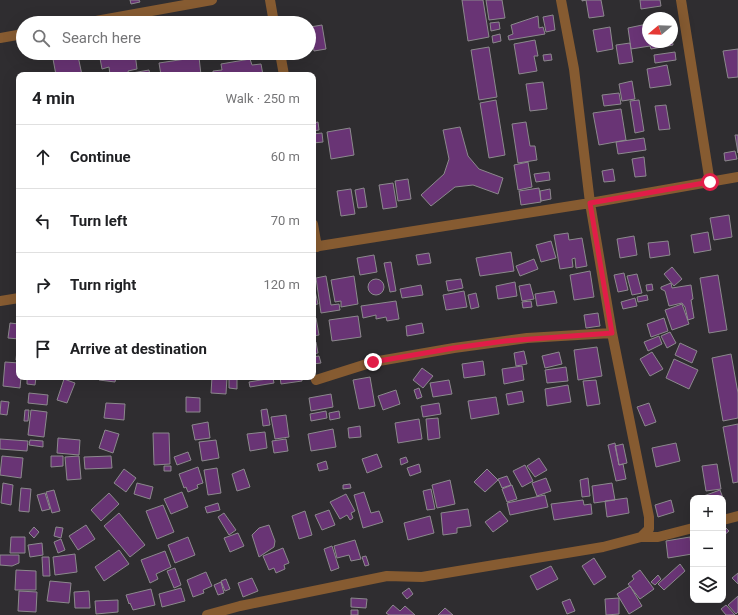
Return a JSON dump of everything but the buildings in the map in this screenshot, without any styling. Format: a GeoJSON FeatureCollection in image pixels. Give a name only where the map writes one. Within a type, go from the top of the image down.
{"type":"FeatureCollection","features":[{"type":"Feature","properties":{"kind":"street"},"geometry":{"type":"LineString","coordinates":[[124,16],[212,0]]}},
{"type":"Feature","properties":{"kind":"street"},"geometry":{"type":"LineString","coordinates":[[270,0],[273,16]]}},
{"type":"Feature","properties":{"kind":"street"},"geometry":{"type":"LineString","coordinates":[[561,0],[574,69],[590,203],[612,333],[649,517],[649,529],[641,537]]}},
{"type":"Feature","properties":{"kind":"street"},"geometry":{"type":"LineString","coordinates":[[681,0],[710,182]]}},
{"type":"Feature","properties":{"kind":"street"},"geometry":{"type":"LineString","coordinates":[[0,38],[16,35]]}},
{"type":"Feature","properties":{"kind":"street"},"geometry":{"type":"LineString","coordinates":[[281,60],[283,72]]}},
{"type":"Feature","properties":{"kind":"street"},"geometry":{"type":"LineString","coordinates":[[316,247],[590,203],[738,177]]}},
{"type":"Feature","properties":{"kind":"street"},"geometry":{"type":"LineString","coordinates":[[0,301],[16,298]]}},
{"type":"Feature","properties":{"kind":"street"},"geometry":{"type":"LineString","coordinates":[[316,380],[373,362],[454,348],[527,338],[612,333]]}},
{"type":"Feature","properties":{"kind":"street"},"geometry":{"type":"LineString","coordinates":[[726,519],[738,516]]}},
{"type":"Feature","properties":{"kind":"street"},"geometry":{"type":"LineString","coordinates":[[207,615],[240,606],[387,576],[422,577],[603,546],[641,537],[658,537],[690,529]]}},
{"type":"Feature","properties":{"kind":"route"},"geometry":{"type":"LineString","coordinates":[[373,362],[454,348],[527,338],[612,333],[590,203],[710,182]]}}]}
